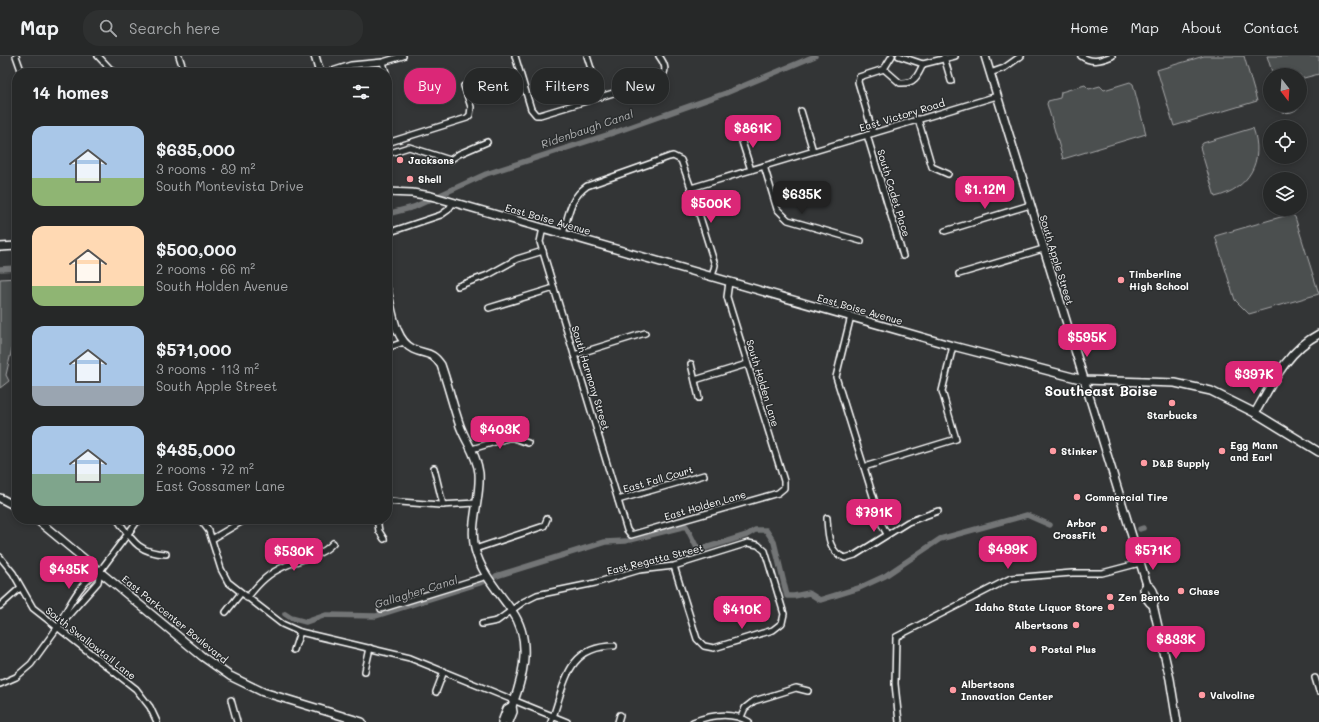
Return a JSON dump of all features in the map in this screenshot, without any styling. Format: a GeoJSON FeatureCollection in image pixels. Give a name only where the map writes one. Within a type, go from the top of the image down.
{"type":"FeatureCollection","features":[{"type":"Feature","properties":{"kind":"street"},"geometry":{"type":"LineString","coordinates":[[16,56],[20,68]]}},
{"type":"Feature","properties":{"kind":"street"},"geometry":{"type":"LineString","coordinates":[[98,56],[109,68]]}},
{"type":"Feature","properties":{"kind":"street"},"geometry":{"type":"LineString","coordinates":[[180,56],[184,68]]}},
{"type":"Feature","properties":{"kind":"street"},"geometry":{"type":"LineString","coordinates":[[315,56],[319,68]]}},
{"type":"Feature","properties":{"kind":"street"},"geometry":{"type":"LineString","coordinates":[[344,68],[383,62],[403,56]]}},
{"type":"Feature","properties":{"kind":"street"},"geometry":{"type":"LineString","coordinates":[[515,56],[531,109],[536,115],[545,115],[581,104]]}},
{"type":"Feature","properties":{"kind":"street"},"geometry":{"type":"LineString","coordinates":[[587,56],[591,68]]}},
{"type":"Feature","properties":{"kind":"street"},"geometry":{"type":"LineString","coordinates":[[604,97],[660,79],[664,74],[665,69],[659,56]]}},
{"type":"Feature","properties":{"kind":"street"},"geometry":{"type":"LineString","coordinates":[[873,133],[858,82],[859,77],[884,69],[892,56]]}},
{"type":"Feature","properties":{"kind":"street"},"geometry":{"type":"LineString","coordinates":[[899,56],[923,64],[944,57],[955,56]]}},
{"type":"Feature","properties":{"kind":"street","name":"South Apple Street"},"geometry":{"type":"LineString","coordinates":[[985,56],[1140,563],[1147,585],[1151,588],[1155,596],[1153,605],[1170,679],[1177,722]]}},
{"type":"Feature","properties":{"kind":"street"},"geometry":{"type":"LineString","coordinates":[[990,73],[1004,68],[1021,56]]}},
{"type":"Feature","properties":{"kind":"street"},"geometry":{"type":"LineString","coordinates":[[1081,56],[1088,61],[1094,61],[1112,56]]}},
{"type":"Feature","properties":{"kind":"street"},"geometry":{"type":"LineString","coordinates":[[944,57],[951,81]]}},
{"type":"Feature","properties":{"kind":"street"},"geometry":{"type":"LineString","coordinates":[[383,62],[385,68]]}},
{"type":"Feature","properties":{"kind":"street"},"geometry":{"type":"LineString","coordinates":[[884,69],[900,83],[908,84],[917,77],[923,64]]}},
{"type":"Feature","properties":{"kind":"street","name":"East Victory Road"},"geometry":{"type":"LineString","coordinates":[[691,188],[998,96]]}},
{"type":"Feature","properties":{"kind":"street"},"geometry":{"type":"LineString","coordinates":[[392,142],[467,118],[470,115],[470,104]]}},
{"type":"Feature","properties":{"kind":"street"},"geometry":{"type":"LineString","coordinates":[[801,111],[812,151]]}},
{"type":"Feature","properties":{"kind":"street"},"geometry":{"type":"LineString","coordinates":[[918,119],[932,167],[948,174]]}},
{"type":"Feature","properties":{"kind":"street"},"geometry":{"type":"LineString","coordinates":[[740,132],[751,170]]}},
{"type":"Feature","properties":{"kind":"street","name":"South Cadet Place"},"geometry":{"type":"LineString","coordinates":[[867,135],[903,256]]}},
{"type":"Feature","properties":{"kind":"street"},"geometry":{"type":"LineString","coordinates":[[392,152],[410,147],[450,160],[459,154],[487,142]]}},
{"type":"Feature","properties":{"kind":"street"},"geometry":{"type":"LineString","coordinates":[[563,234],[572,202],[578,192],[587,186],[669,156],[678,157],[682,160],[715,265],[712,277]]}},
{"type":"Feature","properties":{"kind":"street"},"geometry":{"type":"LineString","coordinates":[[764,166],[776,209],[788,220],[860,241]]}},
{"type":"Feature","properties":{"kind":"street","name":"East Boise Avenue"},"geometry":{"type":"LineString","coordinates":[[392,192],[431,196],[953,346],[1084,380],[1175,383],[1211,391],[1255,413],[1319,452]]}},
{"type":"Feature","properties":{"kind":"street"},"geometry":{"type":"LineString","coordinates":[[392,231],[441,214],[448,210],[453,203]]}},
{"type":"Feature","properties":{"kind":"street"},"geometry":{"type":"LineString","coordinates":[[946,231],[1030,205]]}},
{"type":"Feature","properties":{"kind":"street","name":"South Harmony Street"},"geometry":{"type":"LineString","coordinates":[[543,228],[540,242],[629,534]]}},
{"type":"Feature","properties":{"kind":"street"},"geometry":{"type":"LineString","coordinates":[[0,247],[12,246]]}},
{"type":"Feature","properties":{"kind":"street"},"geometry":{"type":"LineString","coordinates":[[959,274],[1043,249]]}},
{"type":"Feature","properties":{"kind":"street"},"geometry":{"type":"LineString","coordinates":[[458,286],[488,275],[517,259],[543,251]]}},
{"type":"Feature","properties":{"kind":"street","name":"South Holden Lane"},"geometry":{"type":"LineString","coordinates":[[729,282],[727,297],[784,481],[784,488]]}},
{"type":"Feature","properties":{"kind":"street"},"geometry":{"type":"LineString","coordinates":[[489,308],[554,288]]}},
{"type":"Feature","properties":{"kind":"street"},"geometry":{"type":"LineString","coordinates":[[392,307],[400,335],[404,342],[413,349],[436,357],[442,365],[460,428],[472,449],[479,472],[474,529],[475,549],[487,576],[512,610],[521,628],[525,655],[523,676],[513,703],[508,709],[502,722]]}},
{"type":"Feature","properties":{"kind":"street"},"geometry":{"type":"LineString","coordinates":[[851,316],[836,377],[882,525],[888,534]]}},
{"type":"Feature","properties":{"kind":"street"},"geometry":{"type":"LineString","coordinates":[[574,355],[645,333]]}},
{"type":"Feature","properties":{"kind":"street"},"geometry":{"type":"LineString","coordinates":[[1255,413],[1274,379],[1288,359],[1299,347],[1319,334]]}},
{"type":"Feature","properties":{"kind":"street"},"geometry":{"type":"LineString","coordinates":[[392,346],[404,342]]}},
{"type":"Feature","properties":{"kind":"street"},"geometry":{"type":"LineString","coordinates":[[864,467],[956,439],[942,391],[953,346]]}},
{"type":"Feature","properties":{"kind":"street"},"geometry":{"type":"LineString","coordinates":[[690,364],[699,398]]}},
{"type":"Feature","properties":{"kind":"street"},"geometry":{"type":"LineString","coordinates":[[695,380],[748,364]]}},
{"type":"Feature","properties":{"kind":"street"},"geometry":{"type":"LineString","coordinates":[[472,449],[508,438],[514,438],[528,443]]}},
{"type":"Feature","properties":{"kind":"street"},"geometry":{"type":"LineString","coordinates":[[434,468],[442,505]]}},
{"type":"Feature","properties":{"kind":"street","name":"East Fall Court"},"geometry":{"type":"LineString","coordinates":[[618,500],[704,475]]}},
{"type":"Feature","properties":{"kind":"street","name":"East Holden Lane"},"geometry":{"type":"LineString","coordinates":[[629,534],[635,535],[778,493],[784,488]]}},
{"type":"Feature","properties":{"kind":"street"},"geometry":{"type":"LineString","coordinates":[[0,498],[12,504]]}},
{"type":"Feature","properties":{"kind":"street"},"geometry":{"type":"LineString","coordinates":[[392,501],[442,505],[476,503]]}},
{"type":"Feature","properties":{"kind":"street"},"geometry":{"type":"LineString","coordinates":[[827,518],[828,535],[832,547],[835,553],[845,558],[855,555],[908,522],[938,511]]}},
{"type":"Feature","properties":{"kind":"street"},"geometry":{"type":"LineString","coordinates":[[475,549],[544,526],[547,519]]}},
{"type":"Feature","properties":{"kind":"street","name":"East Parkcenter Boulevard"},"geometry":{"type":"LineString","coordinates":[[42,524],[203,657],[230,676],[263,692],[362,722]]}},
{"type":"Feature","properties":{"kind":"street"},"geometry":{"type":"LineString","coordinates":[[121,524],[143,550],[151,553],[166,554]]}},
{"type":"Feature","properties":{"kind":"street"},"geometry":{"type":"LineString","coordinates":[[0,684],[16,678],[24,671],[57,628],[98,582],[100,572],[135,524]]}},
{"type":"Feature","properties":{"kind":"street"},"geometry":{"type":"LineString","coordinates":[[204,524],[209,531],[225,577],[241,594],[282,624],[300,632],[410,658],[444,670],[552,720],[566,722]]}},
{"type":"Feature","properties":{"kind":"street"},"geometry":{"type":"LineString","coordinates":[[212,539],[238,524]]}},
{"type":"Feature","properties":{"kind":"street"},"geometry":{"type":"LineString","coordinates":[[378,524],[379,531],[384,539]]}},
{"type":"Feature","properties":{"kind":"street"},"geometry":{"type":"LineString","coordinates":[[247,598],[264,579],[279,569],[327,550],[333,543]]}},
{"type":"Feature","properties":{"kind":"street","name":"East Regatta Street"},"geometry":{"type":"LineString","coordinates":[[482,624],[497,621],[530,598],[548,592],[595,583],[639,570],[674,566],[748,543],[758,545],[765,551],[784,614],[782,623],[774,630],[714,648],[704,646],[697,639],[674,566]]}},
{"type":"Feature","properties":{"kind":"street","name":"South Swallowtail Lane"},"geometry":{"type":"LineString","coordinates":[[0,557],[13,573],[20,588],[33,608],[136,689],[150,706],[157,722]]}},
{"type":"Feature","properties":{"kind":"street"},"geometry":{"type":"LineString","coordinates":[[898,722],[895,684],[896,637],[1011,578],[1072,573],[1102,573],[1140,563]]}},
{"type":"Feature","properties":{"kind":"street"},"geometry":{"type":"LineString","coordinates":[[57,628],[72,600],[90,576],[100,572]]}},
{"type":"Feature","properties":{"kind":"street"},"geometry":{"type":"LineString","coordinates":[[380,609],[487,576]]}},
{"type":"Feature","properties":{"kind":"street"},"geometry":{"type":"LineString","coordinates":[[0,606],[20,588]]}},
{"type":"Feature","properties":{"kind":"street"},"geometry":{"type":"LineString","coordinates":[[226,612],[241,594]]}},
{"type":"Feature","properties":{"kind":"street"},"geometry":{"type":"LineString","coordinates":[[294,650],[300,632]]}},
{"type":"Feature","properties":{"kind":"street"},"geometry":{"type":"LineString","coordinates":[[552,720],[565,677],[577,661],[583,655],[596,648],[603,646],[614,646]]}},
{"type":"Feature","properties":{"kind":"street"},"geometry":{"type":"LineString","coordinates":[[365,671],[370,648]]}},
{"type":"Feature","properties":{"kind":"street"},"geometry":{"type":"LineString","coordinates":[[436,692],[444,670]]}},
{"type":"Feature","properties":{"kind":"street"},"geometry":{"type":"LineString","coordinates":[[1315,678],[1319,691]]}},
{"type":"Feature","properties":{"kind":"street"},"geometry":{"type":"LineString","coordinates":[[741,717],[745,708],[754,701],[796,688],[808,691]]}},
{"type":"Feature","properties":{"kind":"street"},"geometry":{"type":"LineString","coordinates":[[231,700],[237,722]]}},
{"type":"Feature","properties":{"kind":"street"},"geometry":{"type":"LineString","coordinates":[[509,722],[513,712],[513,703]]}},
{"type":"Feature","properties":{"kind":"street"},"geometry":{"type":"LineString","coordinates":[[618,722],[620,715]]}},
{"type":"Feature","properties":{"kind":"street"},"geometry":{"type":"LineString","coordinates":[[693,722],[711,716],[729,715],[741,717],[749,722]]}},
{"type":"Feature","properties":{"kind":"shaded area"},"geometry":{"type":"Polygon","coordinates":[[[1204,56],[1244,56],[1257,101],[1174,126],[1157,70],[1204,56]]]}},
{"type":"Feature","properties":{"kind":"shaded area"},"geometry":{"type":"Polygon","coordinates":[[[1267,56],[1319,56],[1319,74],[1307,77],[1307,68],[1271,68],[1267,56]]]}},
{"type":"Feature","properties":{"kind":"shaded area"},"geometry":{"type":"Polygon","coordinates":[[[1130,82],[1133,84],[1146,134],[1063,159],[1047,104],[1048,101],[1060,98],[1061,92],[1085,85],[1089,89],[1100,86],[1104,90],[1130,82]]]}},
{"type":"Feature","properties":{"kind":"shaded area"},"geometry":{"type":"Polygon","coordinates":[[[1253,128],[1257,152],[1251,172],[1237,187],[1227,193],[1215,197],[1200,147],[1203,143],[1253,128]]]}},
{"type":"Feature","properties":{"kind":"shaded area"},"geometry":{"type":"Polygon","coordinates":[[[1284,216],[1294,216],[1319,294],[1249,314],[1235,300],[1215,236],[1284,216]]]}},
{"type":"Feature","properties":{"kind":"shaded area"},"geometry":{"type":"Polygon","coordinates":[[[12,278],[12,348],[6,375],[9,381],[0,388],[0,279],[12,278]]]}},
{"type":"Feature","properties":{"kind":"waterway","name":"Ridenbaugh Canal"},"geometry":{"type":"LineString","coordinates":[[392,213],[414,207],[486,174],[613,133],[726,93],[815,56]]}},
{"type":"Feature","properties":{"kind":"waterway","name":"Ridenbaugh Canal"},"geometry":{"type":"LineString","coordinates":[[0,269],[12,268]]}},
{"type":"Feature","properties":{"kind":"waterway","name":"Gallagher Canal"},"geometry":{"type":"LineString","coordinates":[[630,540],[686,526],[696,546],[702,549],[747,535],[755,530],[766,530],[774,542],[787,596],[809,593],[820,600],[859,588],[885,576],[940,539],[1027,515],[1050,525]]}},
{"type":"Feature","properties":{"kind":"waterway","name":"Gallagher Canal"},"geometry":{"type":"LineString","coordinates":[[496,576],[605,542],[626,541]]}},
{"type":"Feature","properties":{"kind":"waterway","name":"Gallagher Canal"},"geometry":{"type":"LineString","coordinates":[[285,614],[291,618],[306,622],[326,615],[376,616],[483,582]]}},
{"type":"Feature","properties":{"kind":"place","name":"Jacksons"},"geometry":{"type":"Point","coordinates":[400,160]}},
{"type":"Feature","properties":{"kind":"place","name":"Shell"},"geometry":{"type":"Point","coordinates":[410,179]}},
{"type":"Feature","properties":{"kind":"place","name":"Timberline High School"},"geometry":{"type":"Point","coordinates":[1121,280]}},
{"type":"Feature","properties":{"kind":"place","name":"Starbucks"},"geometry":{"type":"Point","coordinates":[1172,403]}},
{"type":"Feature","properties":{"kind":"place","name":"Stinker"},"geometry":{"type":"Point","coordinates":[1053,451]}},
{"type":"Feature","properties":{"kind":"place","name":"Egg Mann and Earl"},"geometry":{"type":"Point","coordinates":[1222,451]}},
{"type":"Feature","properties":{"kind":"place","name":"D&B Supply"},"geometry":{"type":"Point","coordinates":[1144,463]}},
{"type":"Feature","properties":{"kind":"place","name":"Commercial Tire"},"geometry":{"type":"Point","coordinates":[1077,497]}},
{"type":"Feature","properties":{"kind":"place","name":"Arbor CrossFit"},"geometry":{"type":"Point","coordinates":[1104,529]}},
{"type":"Feature","properties":{"kind":"place","name":"Chase"},"geometry":{"type":"Point","coordinates":[1181,591]}},
{"type":"Feature","properties":{"kind":"place","name":"Zen Bento"},"geometry":{"type":"Point","coordinates":[1110,597]}},
{"type":"Feature","properties":{"kind":"place","name":"Idaho State Liquor Store"},"geometry":{"type":"Point","coordinates":[1111,607]}},
{"type":"Feature","properties":{"kind":"place","name":"Albertsons"},"geometry":{"type":"Point","coordinates":[1076,625]}},
{"type":"Feature","properties":{"kind":"place","name":"Postal Plus"},"geometry":{"type":"Point","coordinates":[1033,649]}},
{"type":"Feature","properties":{"kind":"place","name":"Albertsons Innovation Center"},"geometry":{"type":"Point","coordinates":[953,690]}},
{"type":"Feature","properties":{"kind":"place","name":"Valvoline"},"geometry":{"type":"Point","coordinates":[1202,695]}},
{"type":"Feature","properties":{"kind":"district","name":"Southeast Boise"},"geometry":{"type":"Point","coordinates":[1101,391]}}]}
